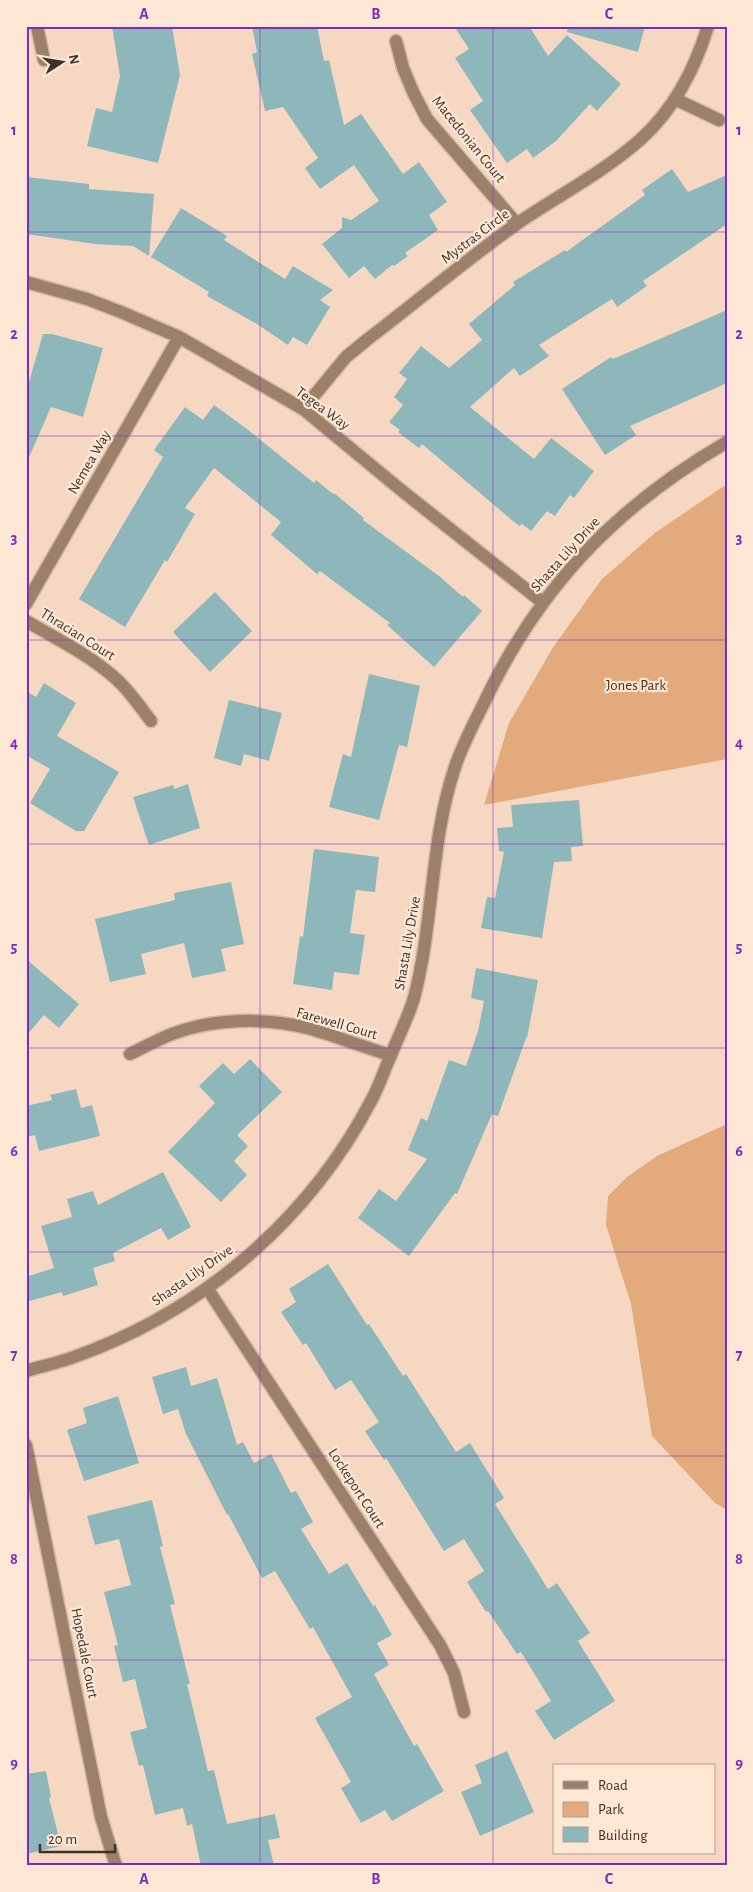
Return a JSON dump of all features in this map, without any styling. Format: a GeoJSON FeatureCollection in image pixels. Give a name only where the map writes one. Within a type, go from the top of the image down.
{"type":"FeatureCollection","features":[{"type":"Feature","properties":{"kind":"street"},"geometry":{"type":"LineString","coordinates":[[37,26],[44,60]]}},
{"type":"Feature","properties":{"kind":"street","name":"Mystras Circle"},"geometry":{"type":"LineString","coordinates":[[303,410],[346,358],[518,224],[620,156],[641,138],[659,120],[691,73],[708,26]]}},
{"type":"Feature","properties":{"kind":"street","name":"Macedonian Court"},"geometry":{"type":"LineString","coordinates":[[396,41],[403,68],[427,119],[518,224]]}},
{"type":"Feature","properties":{"kind":"street"},"geometry":{"type":"LineString","coordinates":[[675,99],[719,120]]}},
{"type":"Feature","properties":{"kind":"street","name":"Tegea Way"},"geometry":{"type":"LineString","coordinates":[[26,282],[87,299],[179,337],[303,410],[542,602]]}},
{"type":"Feature","properties":{"kind":"street","name":"Nemea Way"},"geometry":{"type":"LineString","coordinates":[[26,604],[179,337]]}},
{"type":"Feature","properties":{"kind":"street","name":"Shasta Lily Drive"},"geometry":{"type":"LineString","coordinates":[[26,1371],[72,1358],[148,1326],[232,1270],[276,1231],[312,1190],[345,1146],[373,1099],[413,1001],[426,948],[441,826],[455,767],[499,671],[542,602],[574,564],[639,501],[687,465],[727,442]]}},
{"type":"Feature","properties":{"kind":"street","name":"Thracian Court"},"geometry":{"type":"LineString","coordinates":[[26,621],[109,672],[130,692],[151,721]]}},
{"type":"Feature","properties":{"kind":"street","name":"Farewell Court"},"geometry":{"type":"LineString","coordinates":[[130,1054],[172,1034],[199,1026],[255,1021],[311,1029],[390,1056]]}},
{"type":"Feature","properties":{"kind":"street","name":"Lockeport Court"},"geometry":{"type":"LineString","coordinates":[[207,1288],[440,1645],[454,1673],[464,1712]]}},
{"type":"Feature","properties":{"kind":"street","name":"Hopedale Court"},"geometry":{"type":"LineString","coordinates":[[26,1445],[101,1817],[116,1866]]}},
{"type":"Feature","properties":{"kind":"green space","name":"Jones Park"},"geometry":{"type":"Polygon","coordinates":[[[727,484],[727,759],[484,805],[509,723],[552,649],[601,580],[656,532],[727,484]]]}},
{"type":"Feature","properties":{"kind":"green space"},"geometry":{"type":"Polygon","coordinates":[[[727,1124],[727,1510],[715,1503],[652,1436],[631,1304],[606,1225],[608,1196],[627,1177],[657,1156],[727,1124]]]}},
{"type":"Feature","properties":{"kind":"building"},"geometry":{"type":"Polygon","coordinates":[[[112,26],[172,26],[180,75],[158,163],[87,146],[96,108],[112,112],[120,76],[112,26]]]}},
{"type":"Feature","properties":{"kind":"building"},"geometry":{"type":"Polygon","coordinates":[[[252,26],[317,26],[324,61],[329,60],[344,125],[361,114],[403,174],[419,162],[447,202],[429,215],[438,230],[405,253],[408,256],[394,266],[392,265],[375,279],[364,266],[349,278],[322,244],[342,228],[342,217],[351,220],[379,201],[354,165],[320,189],[305,168],[318,158],[283,107],[265,111],[252,54],[257,52],[252,26]]]}},
{"type":"Feature","properties":{"kind":"building"},"geometry":{"type":"Polygon","coordinates":[[[454,26],[529,26],[548,56],[567,35],[621,84],[597,111],[590,104],[556,141],[533,158],[527,149],[507,163],[470,110],[483,101],[455,58],[469,49],[454,26]]]}},
{"type":"Feature","properties":{"kind":"building"},"geometry":{"type":"Polygon","coordinates":[[[568,26],[645,26],[638,52],[567,32],[568,26]]]}},
{"type":"Feature","properties":{"kind":"building"},"geometry":{"type":"Polygon","coordinates":[[[672,169],[688,192],[727,175],[727,224],[643,281],[647,286],[617,307],[612,299],[539,345],[549,356],[520,376],[514,368],[470,407],[534,459],[551,438],[594,471],[574,498],[570,495],[555,516],[547,511],[531,531],[522,524],[519,526],[422,444],[419,448],[398,432],[400,430],[389,422],[403,405],[394,397],[407,379],[399,373],[421,346],[449,368],[482,340],[469,324],[515,285],[513,282],[565,250],[566,252],[645,195],[642,190],[672,169]]]}},
{"type":"Feature","properties":{"kind":"building"},"geometry":{"type":"Polygon","coordinates":[[[26,177],[89,184],[89,189],[154,194],[149,256],[133,246],[95,244],[26,234],[26,177]]]}},
{"type":"Feature","properties":{"kind":"building"},"geometry":{"type":"Polygon","coordinates":[[[181,208],[227,236],[224,240],[285,279],[293,266],[333,290],[320,300],[330,307],[307,345],[293,337],[288,345],[257,324],[207,296],[209,292],[151,257],[181,208]]]}},
{"type":"Feature","properties":{"kind":"building"},"geometry":{"type":"Polygon","coordinates":[[[727,310],[727,383],[630,426],[636,435],[605,455],[562,389],[611,357],[613,359],[727,310]]]}},
{"type":"Feature","properties":{"kind":"building"},"geometry":{"type":"Polygon","coordinates":[[[43,334],[52,334],[103,348],[83,417],[51,407],[26,464],[26,392],[43,334]]]}},
{"type":"Feature","properties":{"kind":"building"},"geometry":{"type":"Polygon","coordinates":[[[214,405],[314,483],[316,480],[334,493],[364,518],[363,520],[439,576],[463,597],[464,595],[482,611],[434,667],[387,625],[390,623],[320,571],[317,574],[271,535],[281,522],[214,468],[185,508],[195,514],[125,627],[79,599],[163,457],[154,450],[185,407],[203,420],[214,405]]]}},
{"type":"Feature","properties":{"kind":"building"},"geometry":{"type":"Polygon","coordinates":[[[215,592],[252,631],[210,672],[173,632],[215,592]]]}},
{"type":"Feature","properties":{"kind":"building"},"geometry":{"type":"Polygon","coordinates":[[[369,674],[420,686],[407,747],[399,745],[379,820],[329,807],[343,754],[351,757],[369,674]]]}},
{"type":"Feature","properties":{"kind":"building"},"geometry":{"type":"Polygon","coordinates":[[[44,683],[76,703],[57,736],[119,772],[84,831],[76,831],[30,803],[50,769],[26,755],[26,691],[36,697],[44,683]]]}},
{"type":"Feature","properties":{"kind":"building"},"geometry":{"type":"Polygon","coordinates":[[[229,700],[282,713],[269,761],[244,754],[241,766],[214,758],[229,700]]]}},
{"type":"Feature","properties":{"kind":"building"},"geometry":{"type":"Polygon","coordinates":[[[188,784],[200,828],[149,845],[133,797],[173,785],[174,789],[188,784]]]}},
{"type":"Feature","properties":{"kind":"building"},"geometry":{"type":"Polygon","coordinates":[[[579,800],[583,846],[571,847],[572,861],[554,862],[542,938],[481,928],[487,897],[495,898],[504,852],[499,851],[497,828],[513,827],[511,805],[579,800]]]}},
{"type":"Feature","properties":{"kind":"building"},"geometry":{"type":"Polygon","coordinates":[[[314,849],[379,857],[375,892],[356,890],[350,933],[365,935],[359,975],[334,972],[332,990],[293,984],[300,936],[303,937],[314,849]]]}},
{"type":"Feature","properties":{"kind":"building"},"geometry":{"type":"Polygon","coordinates":[[[231,882],[244,944],[221,949],[226,971],[192,978],[184,943],[141,954],[146,974],[110,982],[95,919],[175,900],[174,893],[231,882]]]}},
{"type":"Feature","properties":{"kind":"building"},"geometry":{"type":"Polygon","coordinates":[[[26,959],[79,1004],[59,1028],[44,1015],[26,1036],[26,959]]]}},
{"type":"Feature","properties":{"kind":"building"},"geometry":{"type":"Polygon","coordinates":[[[476,968],[538,980],[527,1038],[498,1116],[492,1114],[457,1194],[455,1193],[409,1256],[358,1218],[379,1189],[396,1201],[427,1159],[408,1150],[421,1118],[427,1121],[449,1060],[466,1066],[478,1031],[484,1001],[471,998],[476,968]]]}},
{"type":"Feature","properties":{"kind":"building"},"geometry":{"type":"Polygon","coordinates":[[[250,1059],[282,1092],[237,1135],[248,1146],[234,1161],[247,1175],[221,1202],[168,1152],[215,1103],[199,1086],[223,1063],[234,1074],[250,1059]]]}},
{"type":"Feature","properties":{"kind":"building"},"geometry":{"type":"Polygon","coordinates":[[[76,1089],[81,1108],[92,1105],[100,1136],[39,1151],[35,1135],[26,1137],[26,1106],[52,1100],[50,1095],[76,1089]]]}},
{"type":"Feature","properties":{"kind":"building"},"geometry":{"type":"Polygon","coordinates":[[[163,1172],[191,1227],[168,1240],[161,1228],[113,1253],[115,1261],[93,1268],[98,1285],[63,1296],[62,1292],[26,1302],[26,1277],[54,1268],[41,1226],[72,1217],[67,1199],[93,1191],[98,1205],[163,1172]]]}},
{"type":"Feature","properties":{"kind":"building"},"geometry":{"type":"Polygon","coordinates":[[[328,1264],[367,1325],[369,1324],[403,1376],[406,1374],[456,1452],[470,1443],[504,1498],[495,1504],[548,1589],[557,1583],[590,1633],[578,1641],[615,1701],[554,1740],[535,1711],[551,1701],[521,1652],[517,1654],[488,1611],[486,1612],[467,1582],[484,1571],[464,1539],[444,1551],[386,1458],[384,1460],[365,1431],[379,1422],[351,1380],[335,1390],[306,1343],[303,1345],[281,1312],[296,1302],[289,1289],[328,1264]]]}},
{"type":"Feature","properties":{"kind":"building"},"geometry":{"type":"Polygon","coordinates":[[[186,1367],[191,1386],[217,1378],[237,1445],[243,1442],[254,1463],[271,1454],[291,1493],[296,1491],[313,1522],[301,1529],[329,1574],[347,1563],[392,1635],[377,1643],[389,1665],[374,1674],[414,1746],[417,1744],[444,1791],[392,1821],[385,1810],[361,1823],[341,1788],[351,1782],[315,1718],[352,1697],[313,1627],[310,1629],[275,1571],[262,1578],[227,1515],[186,1434],[178,1409],[163,1414],[152,1377],[186,1367]]]}},
{"type":"Feature","properties":{"kind":"building"},"geometry":{"type":"Polygon","coordinates":[[[118,1396],[139,1463],[84,1481],[67,1430],[87,1423],[83,1408],[118,1396]]]}},
{"type":"Feature","properties":{"kind":"building"},"geometry":{"type":"Polygon","coordinates":[[[152,1500],[163,1546],[160,1547],[175,1604],[170,1605],[190,1684],[187,1684],[208,1771],[214,1770],[227,1824],[275,1814],[280,1838],[268,1840],[274,1866],[201,1866],[192,1824],[187,1826],[183,1808],[155,1815],[143,1765],[139,1766],[130,1732],[147,1728],[135,1679],[123,1682],[114,1646],[118,1645],[104,1592],[131,1585],[119,1539],[95,1545],[87,1516],[152,1500]]]}},
{"type":"Feature","properties":{"kind":"building"},"geometry":{"type":"Polygon","coordinates":[[[507,1751],[534,1812],[480,1836],[461,1792],[482,1783],[475,1765],[507,1751]]]}},
{"type":"Feature","properties":{"kind":"building"},"geometry":{"type":"Polygon","coordinates":[[[46,1771],[51,1797],[49,1798],[61,1846],[26,1854],[26,1774],[46,1771]]]}}]}
